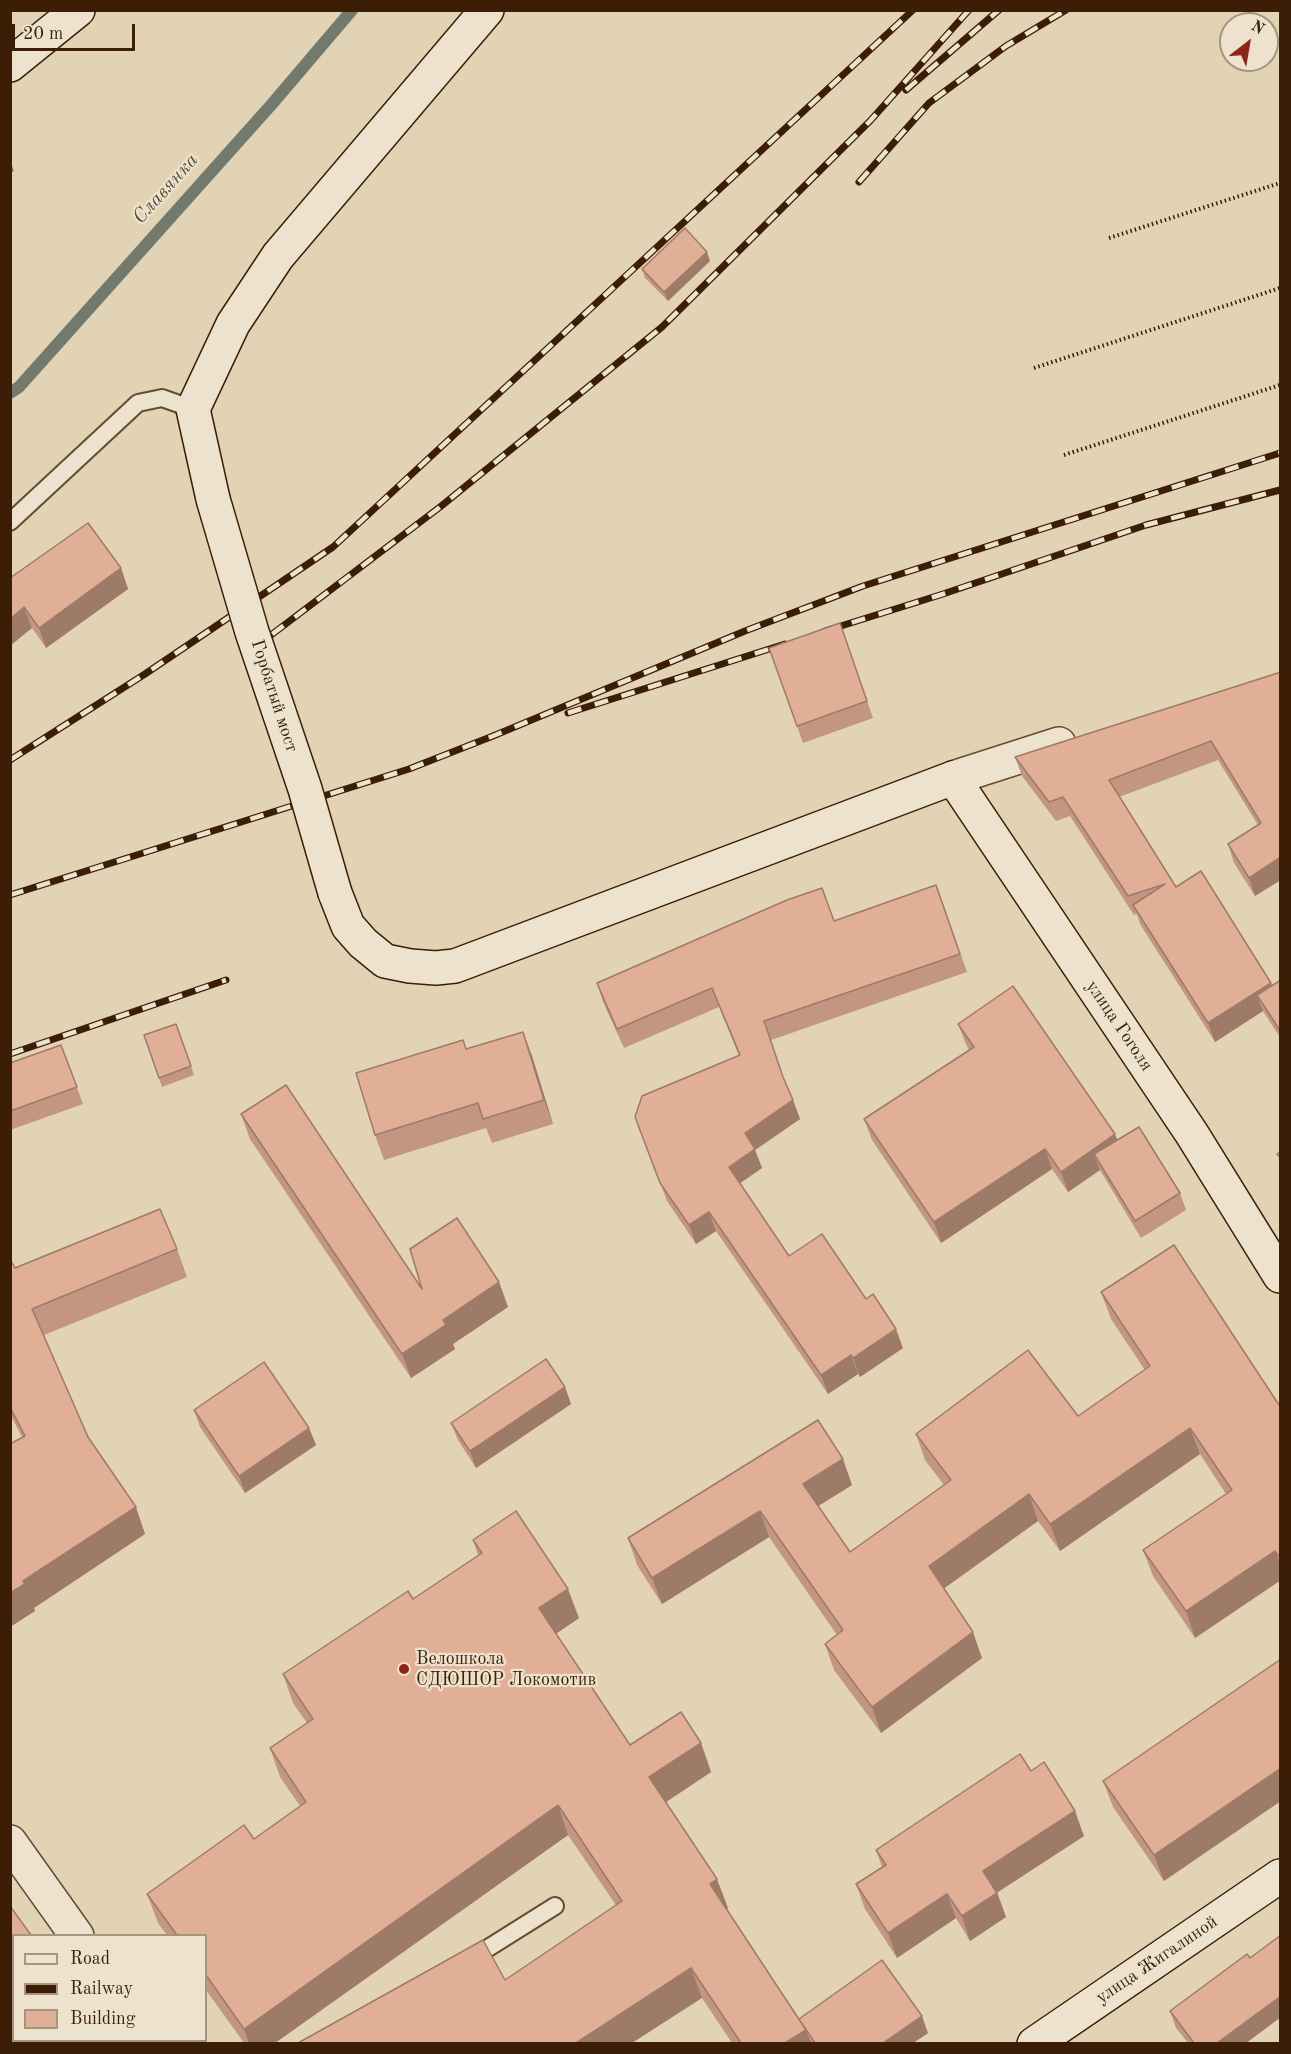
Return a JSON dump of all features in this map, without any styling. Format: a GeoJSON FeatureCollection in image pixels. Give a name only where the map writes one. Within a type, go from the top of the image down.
{"type":"FeatureCollection","features":[{"type":"Feature","properties":{"kind":"main road"},"geometry":{"type":"LineString","coordinates":[[10,65],[78,10]]}},
{"type":"Feature","properties":{"kind":"main road"},"geometry":{"type":"LineString","coordinates":[[193,409],[233,324],[278,256],[487,10]]}},
{"type":"Feature","properties":{"kind":"main road","name":"Горбатый мост"},"geometry":{"type":"LineString","coordinates":[[193,409],[213,498],[252,632],[305,789],[335,893],[348,926],[385,961],[436,968],[455,966],[953,778],[1089,735]]}},
{"type":"Feature","properties":{"kind":"main road","name":"улица Гоголя"},"geometry":{"type":"LineString","coordinates":[[953,778],[1192,1134],[1281,1276]]}},
{"type":"Feature","properties":{"kind":"main road"},"geometry":{"type":"LineString","coordinates":[[10,1842],[76,1934]]}},
{"type":"Feature","properties":{"kind":"main road","name":"улица Жигалиной"},"geometry":{"type":"LineString","coordinates":[[1034,2043],[1281,1876]]}},
{"type":"Feature","properties":{"kind":"lane"},"geometry":{"type":"LineString","coordinates":[[10,522],[138,403],[162,398],[193,409]]}},
{"type":"Feature","properties":{"kind":"lane"},"geometry":{"type":"LineString","coordinates":[[455,1968],[555,1906]]}},
{"type":"Feature","properties":{"kind":"path"},"geometry":{"type":"LineString","coordinates":[[1109,238],[1281,183]]}},
{"type":"Feature","properties":{"kind":"path"},"geometry":{"type":"LineString","coordinates":[[1034,368],[1281,288]]}},
{"type":"Feature","properties":{"kind":"path"},"geometry":{"type":"LineString","coordinates":[[1065,456],[1281,386]]}},
{"type":"Feature","properties":{"kind":"building"},"geometry":{"type":"Polygon","coordinates":[[[685,228],[707,252],[664,292],[642,269],[685,228]]]}},
{"type":"Feature","properties":{"kind":"building"},"geometry":{"type":"Polygon","coordinates":[[[88,523],[121,568],[39,628],[24,607],[10,619],[10,578],[88,523]]]}},
{"type":"Feature","properties":{"kind":"building"},"geometry":{"type":"Polygon","coordinates":[[[840,623],[867,701],[797,726],[769,648],[840,623]]]}},
{"type":"Feature","properties":{"kind":"building"},"geometry":{"type":"Polygon","coordinates":[[[1281,672],[1281,857],[1249,878],[1228,844],[1261,823],[1211,741],[1109,780],[1176,887],[1201,871],[1271,983],[1208,1023],[1133,905],[1165,884],[1128,896],[1063,797],[1049,802],[1015,757],[1281,672]]]}},
{"type":"Feature","properties":{"kind":"building"},"geometry":{"type":"Polygon","coordinates":[[[936,885],[960,954],[764,1021],[793,1100],[745,1133],[755,1149],[729,1167],[789,1256],[822,1234],[866,1299],[873,1294],[896,1329],[853,1358],[851,1355],[821,1375],[709,1212],[689,1225],[660,1183],[635,1117],[642,1096],[740,1055],[712,988],[617,1029],[597,983],[787,900],[822,888],[834,921],[936,885]]]}},
{"type":"Feature","properties":{"kind":"building"},"geometry":{"type":"Polygon","coordinates":[[[1281,980],[1281,1032],[1257,995],[1281,980]]]}},
{"type":"Feature","properties":{"kind":"building"},"geometry":{"type":"Polygon","coordinates":[[[1013,986],[1115,1134],[1061,1172],[1045,1149],[934,1222],[864,1119],[974,1047],[958,1024],[1013,986]]]}},
{"type":"Feature","properties":{"kind":"building"},"geometry":{"type":"Polygon","coordinates":[[[176,1024],[191,1066],[159,1078],[144,1035],[176,1024]]]}},
{"type":"Feature","properties":{"kind":"building"},"geometry":{"type":"Polygon","coordinates":[[[523,1032],[544,1100],[483,1119],[478,1103],[375,1135],[356,1073],[463,1040],[466,1049],[523,1032]]]}},
{"type":"Feature","properties":{"kind":"building"},"geometry":{"type":"Polygon","coordinates":[[[61,1045],[77,1087],[10,1111],[10,1063],[61,1045]]]}},
{"type":"Feature","properties":{"kind":"building"},"geometry":{"type":"Polygon","coordinates":[[[286,1085],[422,1289],[410,1249],[457,1218],[499,1282],[443,1320],[446,1325],[402,1354],[241,1114],[286,1085]]]}},
{"type":"Feature","properties":{"kind":"building"},"geometry":{"type":"Polygon","coordinates":[[[1139,1127],[1180,1193],[1135,1221],[1094,1154],[1139,1127]]]}},
{"type":"Feature","properties":{"kind":"building"},"geometry":{"type":"Polygon","coordinates":[[[160,1209],[177,1249],[32,1309],[88,1437],[136,1507],[23,1581],[25,1584],[10,1593],[10,1444],[25,1436],[10,1407],[10,1259],[15,1268],[160,1209]]]}},
{"type":"Feature","properties":{"kind":"building"},"geometry":{"type":"Polygon","coordinates":[[[1174,1245],[1281,1408],[1281,1559],[1275,1551],[1186,1611],[1143,1550],[1232,1490],[1190,1428],[1050,1524],[1029,1494],[929,1566],[973,1632],[872,1707],[825,1644],[843,1630],[760,1511],[652,1578],[628,1538],[818,1420],[843,1459],[803,1484],[850,1552],[951,1480],[916,1434],[1028,1350],[1078,1416],[1150,1366],[1101,1292],[1174,1245]]]}},
{"type":"Feature","properties":{"kind":"building"},"geometry":{"type":"Polygon","coordinates":[[[546,1359],[565,1387],[470,1451],[451,1423],[546,1359]]]}},
{"type":"Feature","properties":{"kind":"building"},"geometry":{"type":"Polygon","coordinates":[[[264,1362],[309,1428],[239,1476],[194,1410],[264,1362]]]}},
{"type":"Feature","properties":{"kind":"building"},"geometry":{"type":"Polygon","coordinates":[[[516,1511],[568,1589],[539,1608],[630,1745],[681,1712],[701,1743],[649,1777],[717,1879],[710,1884],[806,2030],[785,2043],[741,2043],[691,1968],[576,2043],[298,2043],[483,1940],[505,1980],[622,1901],[558,1805],[244,2029],[207,1976],[207,1934],[176,1934],[147,1894],[244,1825],[254,1839],[306,1802],[270,1748],[313,1719],[283,1674],[408,1591],[413,1599],[482,1553],[473,1540],[516,1511]]]}},
{"type":"Feature","properties":{"kind":"building"},"geometry":{"type":"Polygon","coordinates":[[[1281,1659],[1281,1768],[1154,1855],[1103,1781],[1281,1659]]]}},
{"type":"Feature","properties":{"kind":"building"},"geometry":{"type":"Polygon","coordinates":[[[1020,1754],[1031,1771],[1044,1762],[1075,1811],[983,1871],[997,1893],[962,1916],[947,1894],[888,1933],[856,1884],[886,1865],[876,1850],[1020,1754]]]}},
{"type":"Feature","properties":{"kind":"building"},"geometry":{"type":"Polygon","coordinates":[[[10,1906],[30,1934],[12,1934],[12,1952],[10,1953],[10,1906]]]}},
{"type":"Feature","properties":{"kind":"building"},"geometry":{"type":"Polygon","coordinates":[[[1281,1935],[1281,1996],[1217,2043],[1194,2043],[1170,2011],[1247,1954],[1250,1958],[1281,1935]]]}},
{"type":"Feature","properties":{"kind":"building"},"geometry":{"type":"Polygon","coordinates":[[[882,1960],[922,2016],[883,2043],[815,2043],[799,2019],[882,1960]]]}},
{"type":"Feature","properties":{"kind":"building"},"geometry":{"type":"Polygon","coordinates":[[[12,2030],[12,2042],[76,2043],[10,2043],[12,2030]]]}},
{"type":"Feature","properties":{"kind":"waterway","name":"Славянка"},"geometry":{"type":"LineString","coordinates":[[10,393],[19,387],[272,104],[352,10]]}},
{"type":"Feature","properties":{"kind":"railway"},"geometry":{"type":"LineString","coordinates":[[10,760],[145,674],[333,547],[913,10]]}},
{"type":"Feature","properties":{"kind":"railway"},"geometry":{"type":"LineString","coordinates":[[250,651],[440,507],[662,327],[870,121],[969,10]]}},
{"type":"Feature","properties":{"kind":"railway"},"geometry":{"type":"LineString","coordinates":[[906,90],[999,10]]}},
{"type":"Feature","properties":{"kind":"railway"},"geometry":{"type":"LineString","coordinates":[[859,182],[929,103],[1006,46],[1066,10]]}},
{"type":"Feature","properties":{"kind":"railway"},"geometry":{"type":"LineString","coordinates":[[10,895],[409,769],[745,631],[863,586],[1280,453]]}},
{"type":"Feature","properties":{"kind":"railway"},"geometry":{"type":"LineString","coordinates":[[825,631],[943,594],[1146,525],[1280,490]]}},
{"type":"Feature","properties":{"kind":"railway"},"geometry":{"type":"LineString","coordinates":[[568,713],[785,644]]}},
{"type":"Feature","properties":{"kind":"railway"},"geometry":{"type":"LineString","coordinates":[[10,1054],[226,980]]}},
{"type":"Feature","properties":{"kind":"place","name":"Велошкола СДЮШОР Локомотив"},"geometry":{"type":"Point","coordinates":[404,1669]}}]}
